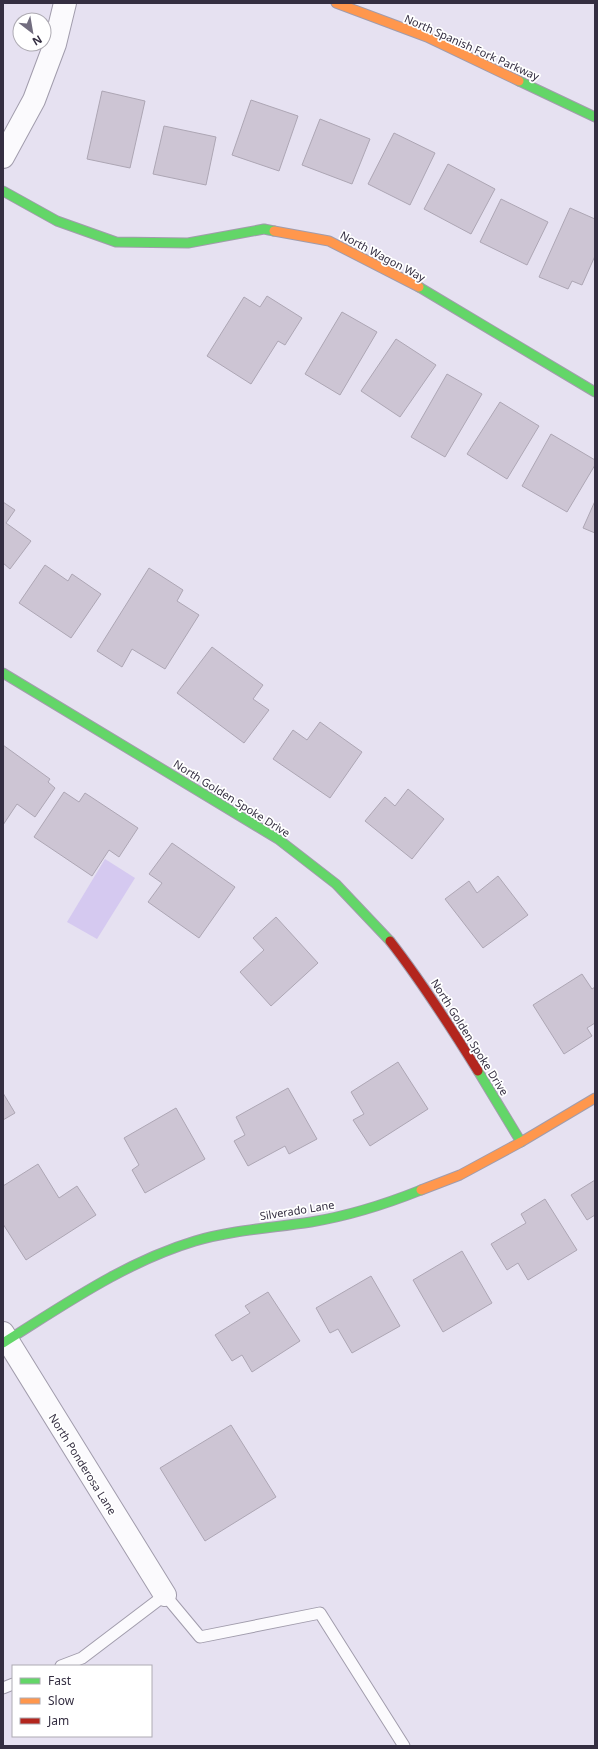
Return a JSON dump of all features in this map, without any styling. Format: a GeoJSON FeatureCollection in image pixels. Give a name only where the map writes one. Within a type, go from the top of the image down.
{"type":"FeatureCollection","features":[{"type":"Feature","properties":{"kind":"street"},"geometry":{"type":"LineString","coordinates":[[3,157],[34,100],[55,44],[65,3]]}},
{"type":"Feature","properties":{"kind":"street","name":"North Spanish Fork Parkway"},"geometry":{"type":"LineString","coordinates":[[336,3],[427,37],[595,117]]}},
{"type":"Feature","properties":{"kind":"street","name":"North Wagon Way"},"geometry":{"type":"LineString","coordinates":[[3,191],[57,221],[116,242],[188,243],[264,229],[329,242],[401,278],[595,392]]}},
{"type":"Feature","properties":{"kind":"street","name":"North Golden Spoke Drive"},"geometry":{"type":"LineString","coordinates":[[3,673],[278,839],[336,884],[383,932],[417,976],[446,1019],[521,1142]]}},
{"type":"Feature","properties":{"kind":"street","name":"Silverado Lane"},"geometry":{"type":"LineString","coordinates":[[5,1339],[107,1279],[147,1259],[195,1241],[247,1230],[312,1222],[352,1213],[402,1198],[460,1175],[521,1142],[595,1098]]}},
{"type":"Feature","properties":{"kind":"street","name":"North Ponderosa Lane"},"geometry":{"type":"LineString","coordinates":[[5,1339],[165,1595]]}},
{"type":"Feature","properties":{"kind":"lane"},"geometry":{"type":"LineString","coordinates":[[64,1665],[82,1658],[165,1595],[200,1638],[320,1613],[404,1746]]}},
{"type":"Feature","properties":{"kind":"shaded area"},"geometry":{"type":"Polygon","coordinates":[[[105,859],[135,878],[97,939],[67,922],[105,859]]]}},
{"type":"Feature","properties":{"kind":"building"},"geometry":{"type":"Polygon","coordinates":[[[102,91],[145,101],[130,168],[87,159],[102,91]]]}},
{"type":"Feature","properties":{"kind":"building"},"geometry":{"type":"Polygon","coordinates":[[[251,100],[298,116],[279,171],[232,155],[251,100]]]}},
{"type":"Feature","properties":{"kind":"building"},"geometry":{"type":"Polygon","coordinates":[[[320,119],[370,139],[352,184],[302,165],[320,119]]]}},
{"type":"Feature","properties":{"kind":"building"},"geometry":{"type":"Polygon","coordinates":[[[164,126],[216,137],[206,185],[153,174],[164,126]]]}},
{"type":"Feature","properties":{"kind":"building"},"geometry":{"type":"Polygon","coordinates":[[[394,133],[435,153],[410,205],[368,184],[394,133]]]}},
{"type":"Feature","properties":{"kind":"building"},"geometry":{"type":"Polygon","coordinates":[[[448,164],[495,189],[471,234],[424,209],[448,164]]]}},
{"type":"Feature","properties":{"kind":"building"},"geometry":{"type":"Polygon","coordinates":[[[501,199],[548,222],[527,265],[480,242],[501,199]]]}},
{"type":"Feature","properties":{"kind":"building"},"geometry":{"type":"Polygon","coordinates":[[[570,208],[595,219],[595,256],[582,285],[572,281],[568,289],[539,277],[570,208]]]}},
{"type":"Feature","properties":{"kind":"building"},"geometry":{"type":"Polygon","coordinates":[[[267,296],[302,318],[285,345],[278,341],[251,384],[207,356],[244,297],[260,307],[267,296]]]}},
{"type":"Feature","properties":{"kind":"building"},"geometry":{"type":"Polygon","coordinates":[[[342,312],[377,332],[340,395],[305,374],[342,312]]]}},
{"type":"Feature","properties":{"kind":"building"},"geometry":{"type":"Polygon","coordinates":[[[396,339],[436,365],[400,417],[361,391],[396,339]]]}},
{"type":"Feature","properties":{"kind":"building"},"geometry":{"type":"Polygon","coordinates":[[[447,374],[482,394],[445,457],[411,437],[447,374]]]}},
{"type":"Feature","properties":{"kind":"building"},"geometry":{"type":"Polygon","coordinates":[[[500,402],[539,426],[507,479],[467,454],[500,402]]]}},
{"type":"Feature","properties":{"kind":"building"},"geometry":{"type":"Polygon","coordinates":[[[551,434],[595,460],[595,465],[567,512],[522,486],[551,434]]]}},
{"type":"Feature","properties":{"kind":"building"},"geometry":{"type":"Polygon","coordinates":[[[595,501],[595,533],[583,528],[595,501]]]}},
{"type":"Feature","properties":{"kind":"building"},"geometry":{"type":"Polygon","coordinates":[[[3,502],[15,510],[6,523],[31,541],[10,569],[3,563],[3,502]]]}},
{"type":"Feature","properties":{"kind":"building"},"geometry":{"type":"Polygon","coordinates":[[[45,565],[68,581],[72,574],[101,594],[71,638],[19,603],[45,565]]]}},
{"type":"Feature","properties":{"kind":"building"},"geometry":{"type":"Polygon","coordinates":[[[149,568],[183,590],[177,601],[199,615],[165,669],[132,649],[122,667],[97,651],[149,568]]]}},
{"type":"Feature","properties":{"kind":"building"},"geometry":{"type":"Polygon","coordinates":[[[212,647],[263,685],[253,699],[269,710],[244,743],[177,693],[212,647]]]}},
{"type":"Feature","properties":{"kind":"building"},"geometry":{"type":"Polygon","coordinates":[[[320,722],[362,752],[330,798],[273,759],[293,730],[307,740],[320,722]]]}},
{"type":"Feature","properties":{"kind":"building"},"geometry":{"type":"Polygon","coordinates":[[[3,745],[50,779],[48,782],[55,788],[35,817],[17,804],[3,825],[3,745]]]}},
{"type":"Feature","properties":{"kind":"building"},"geometry":{"type":"Polygon","coordinates":[[[408,789],[444,819],[412,859],[365,821],[385,797],[395,806],[408,789]]]}},
{"type":"Feature","properties":{"kind":"building"},"geometry":{"type":"Polygon","coordinates":[[[64,792],[79,802],[85,793],[138,828],[119,857],[109,850],[92,876],[34,837],[64,792]]]}},
{"type":"Feature","properties":{"kind":"building"},"geometry":{"type":"Polygon","coordinates":[[[172,843],[235,887],[199,938],[148,902],[162,883],[149,874],[172,843]]]}},
{"type":"Feature","properties":{"kind":"building"},"geometry":{"type":"Polygon","coordinates":[[[498,876],[528,915],[483,948],[445,899],[469,881],[477,893],[498,876]]]}},
{"type":"Feature","properties":{"kind":"building"},"geometry":{"type":"Polygon","coordinates":[[[276,917],[318,963],[271,1006],[240,972],[264,950],[253,938],[276,917]]]}},
{"type":"Feature","properties":{"kind":"building"},"geometry":{"type":"Polygon","coordinates":[[[582,974],[592,989],[595,987],[595,1023],[587,1028],[592,1036],[564,1054],[533,1005],[582,974]]]}},
{"type":"Feature","properties":{"kind":"building"},"geometry":{"type":"Polygon","coordinates":[[[398,1062],[428,1109],[370,1146],[353,1120],[364,1114],[351,1092],[398,1062]]]}},
{"type":"Feature","properties":{"kind":"building"},"geometry":{"type":"Polygon","coordinates":[[[288,1088],[317,1139],[289,1154],[285,1146],[248,1166],[234,1141],[245,1135],[236,1117],[288,1088]]]}},
{"type":"Feature","properties":{"kind":"building"},"geometry":{"type":"Polygon","coordinates":[[[3,1093],[15,1113],[3,1120],[3,1093]]]}},
{"type":"Feature","properties":{"kind":"building"},"geometry":{"type":"Polygon","coordinates":[[[176,1108],[205,1159],[145,1193],[132,1170],[139,1165],[124,1138],[176,1108]]]}},
{"type":"Feature","properties":{"kind":"building"},"geometry":{"type":"Polygon","coordinates":[[[38,1164],[59,1198],[77,1186],[96,1215],[26,1260],[3,1224],[3,1186],[38,1164]]]}},
{"type":"Feature","properties":{"kind":"building"},"geometry":{"type":"Polygon","coordinates":[[[595,1180],[595,1215],[587,1220],[571,1195],[595,1180]]]}},
{"type":"Feature","properties":{"kind":"building"},"geometry":{"type":"Polygon","coordinates":[[[545,1199],[577,1250],[528,1280],[518,1263],[507,1270],[491,1244],[526,1223],[521,1214],[545,1199]]]}},
{"type":"Feature","properties":{"kind":"building"},"geometry":{"type":"Polygon","coordinates":[[[462,1251],[492,1303],[443,1332],[413,1280],[462,1251]]]}},
{"type":"Feature","properties":{"kind":"building"},"geometry":{"type":"Polygon","coordinates":[[[371,1276],[400,1326],[352,1353],[338,1329],[330,1333],[316,1308],[371,1276]]]}},
{"type":"Feature","properties":{"kind":"building"},"geometry":{"type":"Polygon","coordinates":[[[268,1292],[300,1341],[252,1372],[242,1355],[232,1361],[215,1335],[250,1313],[245,1306],[268,1292]]]}},
{"type":"Feature","properties":{"kind":"building"},"geometry":{"type":"Polygon","coordinates":[[[231,1425],[276,1497],[205,1541],[160,1468],[231,1425]]]}},
{"type":"Feature","properties":{"kind":"traffic: fast"},"geometry":{"type":"LineString","coordinates":[[519,81],[595,117]]}},
{"type":"Feature","properties":{"kind":"traffic: fast"},"geometry":{"type":"LineString","coordinates":[[3,191],[57,221],[116,242],[188,243],[264,229],[274,231]]}},
{"type":"Feature","properties":{"kind":"traffic: fast"},"geometry":{"type":"LineString","coordinates":[[419,287],[595,392]]}},
{"type":"Feature","properties":{"kind":"traffic: fast"},"geometry":{"type":"LineString","coordinates":[[3,673],[278,839],[336,884],[390,941]]}},
{"type":"Feature","properties":{"kind":"traffic: fast"},"geometry":{"type":"LineString","coordinates":[[478,1071],[521,1142]]}},
{"type":"Feature","properties":{"kind":"traffic: fast"},"geometry":{"type":"LineString","coordinates":[[3,1343],[120,1272],[169,1250],[195,1241],[223,1234],[311,1222],[353,1213],[381,1205],[421,1190]]}},
{"type":"Feature","properties":{"kind":"traffic: slow"},"geometry":{"type":"LineString","coordinates":[[336,3],[427,37],[519,81]]}},
{"type":"Feature","properties":{"kind":"traffic: slow"},"geometry":{"type":"LineString","coordinates":[[274,231],[329,241],[419,287]]}},
{"type":"Feature","properties":{"kind":"traffic: slow"},"geometry":{"type":"LineString","coordinates":[[421,1190],[460,1175],[521,1142],[595,1098]]}},
{"type":"Feature","properties":{"kind":"traffic: jam"},"geometry":{"type":"LineString","coordinates":[[390,941],[436,1004],[478,1071]]}}]}
